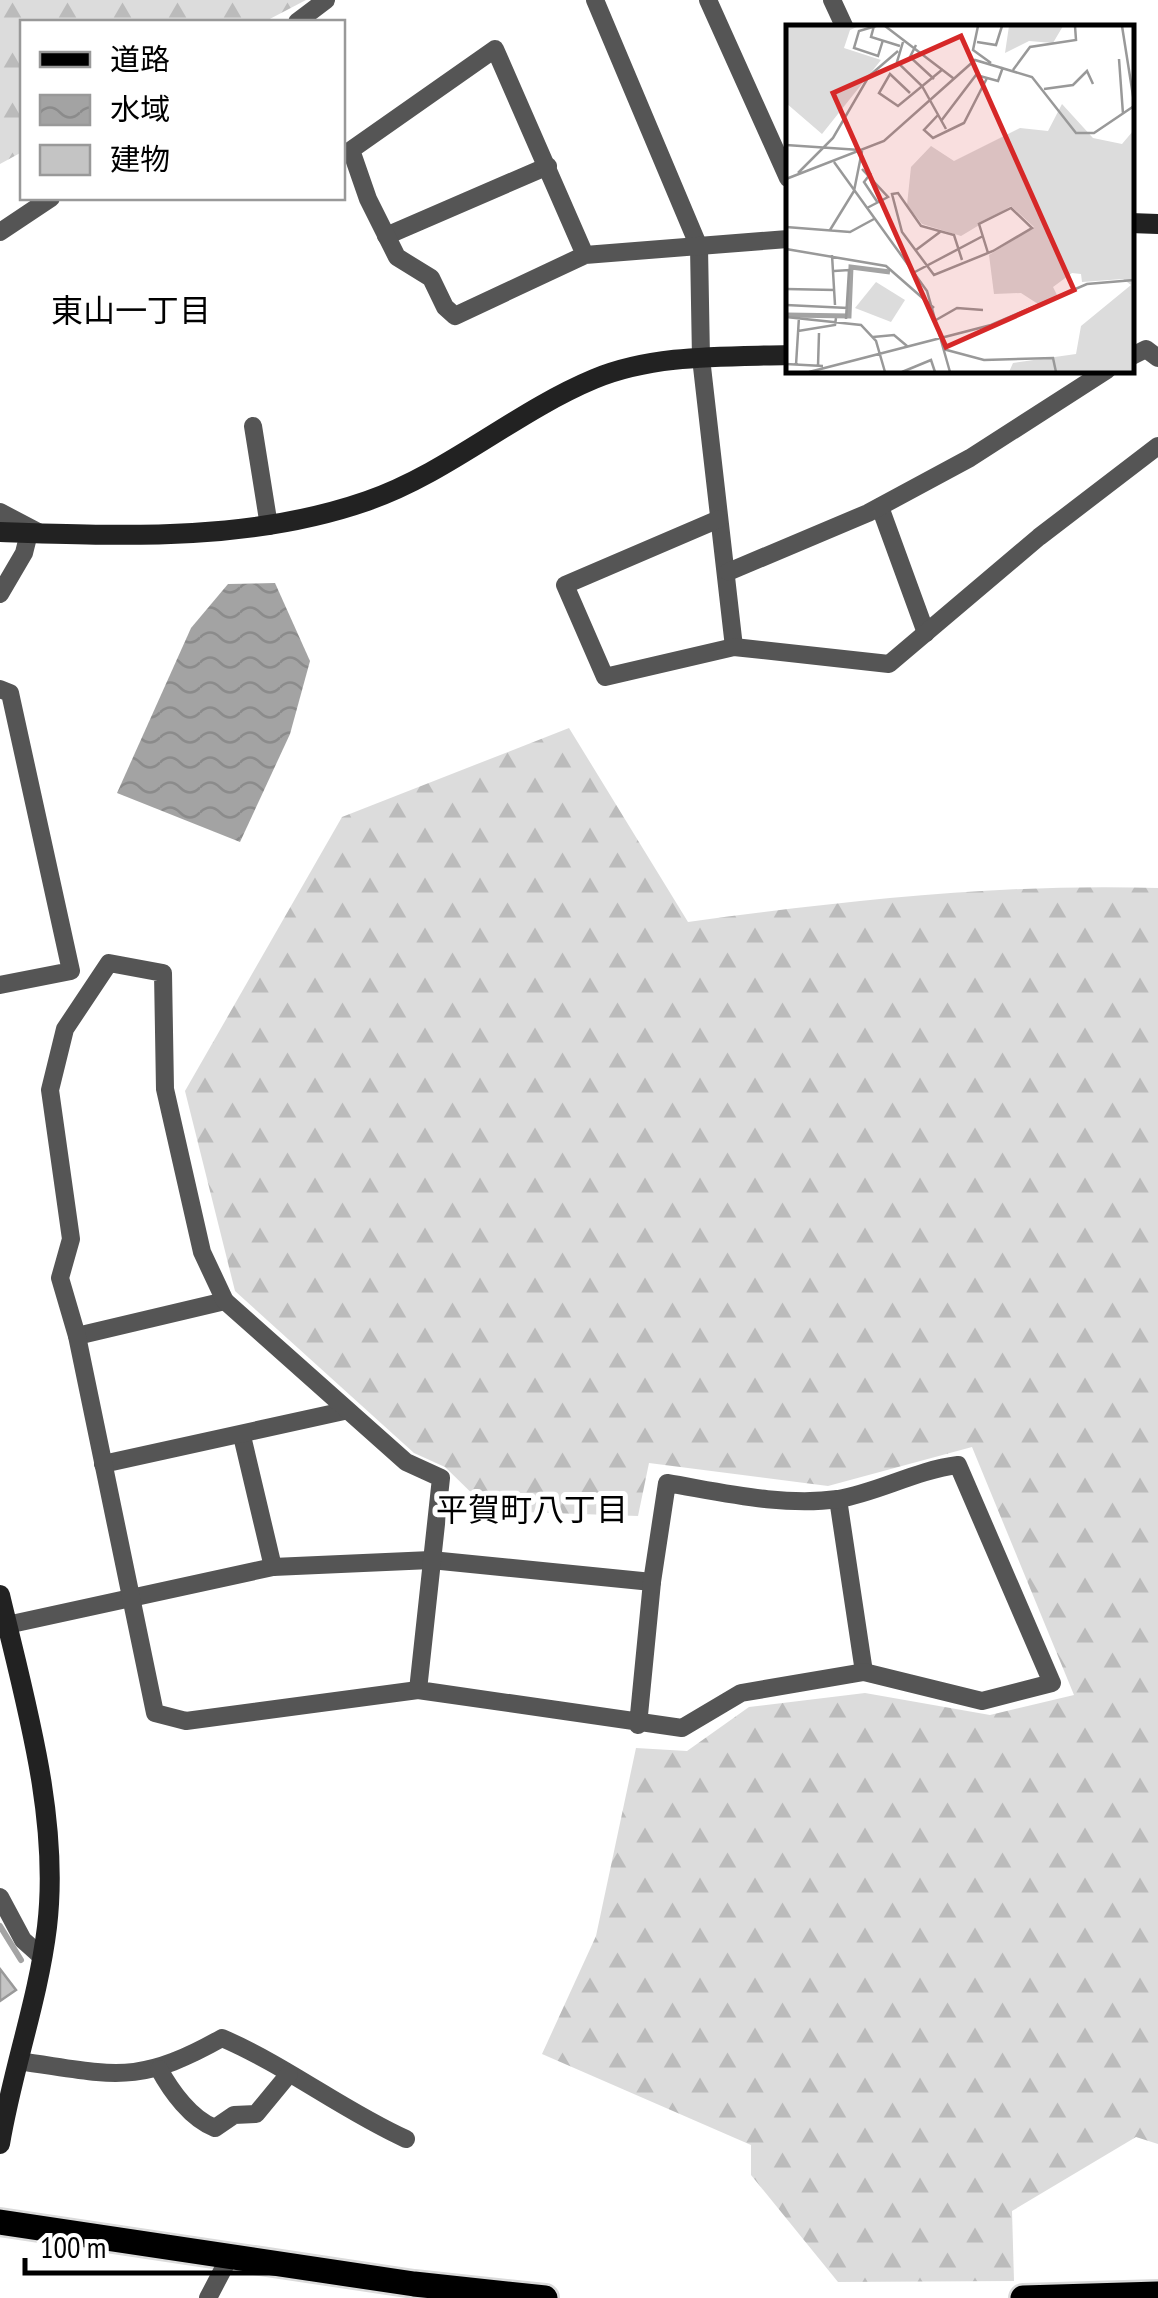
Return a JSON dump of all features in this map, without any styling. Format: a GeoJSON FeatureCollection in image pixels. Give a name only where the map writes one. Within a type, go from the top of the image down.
{"type":"FeatureCollection","features":[{"type":"Feature","properties":{"kind":"main road"},"geometry":{"type":"LineString","coordinates":[[0,2222],[414,2284],[545,2298]]}},
{"type":"Feature","properties":{"kind":"main road"},"geometry":{"type":"LineString","coordinates":[[1023,2298],[1158,2294]]}},
{"type":"Feature","properties":{"kind":"street"},"geometry":{"type":"LineString","coordinates":[[300,20],[326,0]]}},
{"type":"Feature","properties":{"kind":"street"},"geometry":{"type":"LineString","coordinates":[[596,0],[700,246],[702,358],[734,647]]}},
{"type":"Feature","properties":{"kind":"street"},"geometry":{"type":"LineString","coordinates":[[708,0],[786,174]]}},
{"type":"Feature","properties":{"kind":"street"},"geometry":{"type":"LineString","coordinates":[[832,0],[844,25]]}},
{"type":"Feature","properties":{"kind":"street"},"geometry":{"type":"LineString","coordinates":[[585,254],[495,48],[351,150],[396,257],[431,278],[445,307],[455,316],[585,254],[786,238]]}},
{"type":"Feature","properties":{"kind":"street"},"geometry":{"type":"LineString","coordinates":[[386,236],[548,166]]}},
{"type":"Feature","properties":{"kind":"street"},"geometry":{"type":"LineString","coordinates":[[0,232],[48,200]]}},
{"type":"Feature","properties":{"kind":"street"},"geometry":{"type":"LineString","coordinates":[[1133,223],[1158,224]]}},
{"type":"Feature","properties":{"kind":"street"},"geometry":{"type":"LineString","coordinates":[[1133,356],[1146,349],[1158,358]]}},
{"type":"Feature","properties":{"kind":"street"},"geometry":{"type":"LineString","coordinates":[[0,532],[227,534],[317,518],[372,499],[592,380],[635,366],[702,358],[786,355]]}},
{"type":"Feature","properties":{"kind":"street"},"geometry":{"type":"LineString","coordinates":[[728,572],[880,507],[970,458],[1104,372]]}},
{"type":"Feature","properties":{"kind":"street"},"geometry":{"type":"LineString","coordinates":[[253,426],[269,526]]}},
{"type":"Feature","properties":{"kind":"street"},"geometry":{"type":"LineString","coordinates":[[720,519],[565,585],[605,676],[734,647],[889,664],[1040,537],[1158,446]]}},
{"type":"Feature","properties":{"kind":"street"},"geometry":{"type":"LineString","coordinates":[[880,507],[926,633]]}},
{"type":"Feature","properties":{"kind":"street"},"geometry":{"type":"LineString","coordinates":[[0,512],[33,532]]}},
{"type":"Feature","properties":{"kind":"street"},"geometry":{"type":"LineString","coordinates":[[0,594],[33,532]]}},
{"type":"Feature","properties":{"kind":"street"},"geometry":{"type":"LineString","coordinates":[[0,689],[10,694],[10,735],[71,970],[0,985]]}},
{"type":"Feature","properties":{"kind":"street"},"geometry":{"type":"LineString","coordinates":[[418,1690],[441,1478],[406,1462],[344,1411],[225,1301],[202,1252],[165,1090],[163,972],[109,963],[66,1028],[50,1090],[71,1239],[60,1278],[77,1336],[156,1713],[186,1721],[418,1690],[520,1702],[638,1725],[682,1728],[741,1692],[864,1672],[982,1701],[1052,1684],[958,1465],[923,1470],[838,1499],[751,1497],[668,1483],[652,1582],[638,1725]]}},
{"type":"Feature","properties":{"kind":"street"},"geometry":{"type":"LineString","coordinates":[[77,1336],[225,1301]]}},
{"type":"Feature","properties":{"kind":"street"},"geometry":{"type":"LineString","coordinates":[[102,1464],[344,1411]]}},
{"type":"Feature","properties":{"kind":"street"},"geometry":{"type":"LineString","coordinates":[[242,1436],[273,1567]]}},
{"type":"Feature","properties":{"kind":"street"},"geometry":{"type":"LineString","coordinates":[[838,1499],[864,1672]]}},
{"type":"Feature","properties":{"kind":"street"},"geometry":{"type":"LineString","coordinates":[[7,1625],[273,1567],[430,1560],[652,1582]]}},
{"type":"Feature","properties":{"kind":"street"},"geometry":{"type":"LineString","coordinates":[[0,1595],[44,1810],[49,1879],[42,1957],[0,2144]]}},
{"type":"Feature","properties":{"kind":"street"},"geometry":{"type":"LineString","coordinates":[[0,1897],[24,1940],[42,1957]]}},
{"type":"Feature","properties":{"kind":"street"},"geometry":{"type":"LineString","coordinates":[[18,2061],[129,2076],[159,2068],[222,2038],[358,2118],[406,2139]]}},
{"type":"Feature","properties":{"kind":"street"},"geometry":{"type":"LineString","coordinates":[[159,2068],[170,2088],[204,2124],[216,2128],[234,2115],[256,2114],[289,2074]]}},
{"type":"Feature","properties":{"kind":"street"},"geometry":{"type":"LineString","coordinates":[[208,2298],[230,2256]]}},
{"type":"Feature","properties":{"kind":"green space"},"geometry":{"type":"Polygon","coordinates":[[[0,0],[306,0],[268,20],[20,20],[20,153],[0,164],[0,0]]]}},
{"type":"Feature","properties":{"kind":"green space"},"geometry":{"type":"Polygon","coordinates":[[[569,728],[688,922],[922,895],[1040,888],[1158,888],[1158,2144],[1136,2137],[1012,2211],[1014,2281],[838,2282],[751,2175],[751,2145],[542,2054],[596,1936],[636,1748],[687,1751],[749,1707],[865,1693],[990,1715],[1074,1695],[972,1447],[828,1486],[649,1463],[638,1516],[490,1511],[445,1467],[414,1453],[235,1291],[185,1091],[342,817],[569,728]]]}},
{"type":"Feature","properties":{"kind":"water"},"geometry":{"type":"Polygon","coordinates":[[[275,583],[310,661],[290,734],[240,842],[117,793],[191,628],[228,584],[275,583]]]}},
{"type":"Feature","properties":{"kind":"building"},"geometry":{"type":"Polygon","coordinates":[[[0,1969],[16,1990],[0,2001],[0,1969]]]}},
{"type":"Feature","properties":{"kind":"waterway"},"geometry":{"type":"LineString","coordinates":[[0,1926],[21,1960]]}},
{"type":"Feature","properties":{"kind":"district","name":"東山一丁目"},"geometry":{"type":"Point","coordinates":[131,311]}},
{"type":"Feature","properties":{"kind":"district","name":"平賀町八丁目"},"geometry":{"type":"Point","coordinates":[532,1510]}}]}
